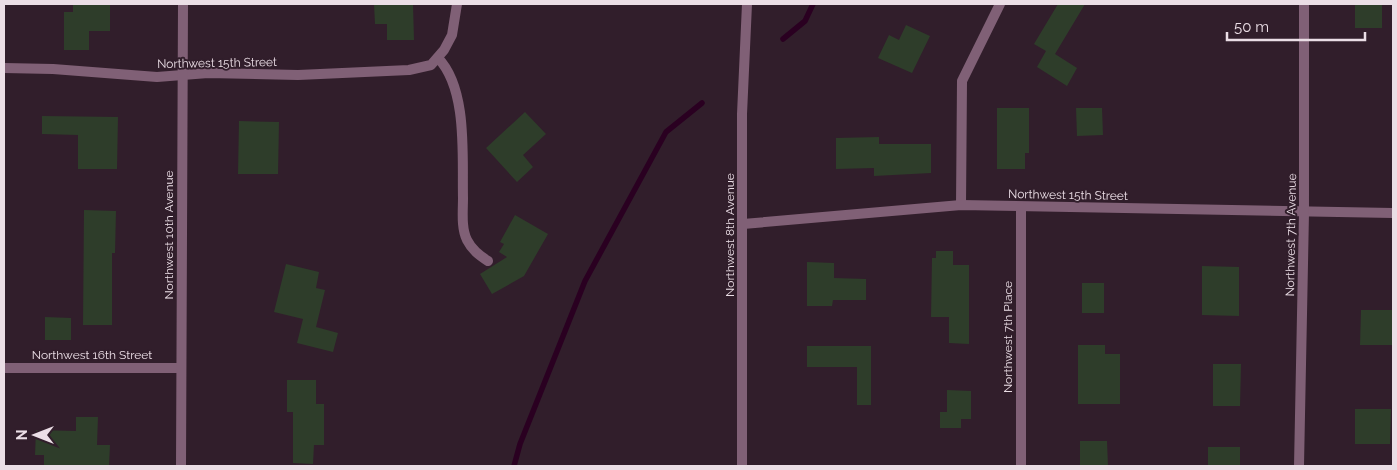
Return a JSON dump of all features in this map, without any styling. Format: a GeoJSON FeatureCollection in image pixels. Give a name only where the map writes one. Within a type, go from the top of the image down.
{"type":"FeatureCollection","features":[{"type":"Feature","properties":{"kind":"street","name":"Northwest 10th Avenue"},"geometry":{"type":"LineString","coordinates":[[181,466],[182,4]]}},
{"type":"Feature","properties":{"kind":"street"},"geometry":{"type":"LineString","coordinates":[[457,4],[452,35],[434,61],[445,65],[458,105],[462,127],[463,222],[466,238],[472,250],[488,261]]}},
{"type":"Feature","properties":{"kind":"street","name":"Northwest 8th Avenue"},"geometry":{"type":"LineString","coordinates":[[742,466],[742,114],[746,4]]}},
{"type":"Feature","properties":{"kind":"street"},"geometry":{"type":"LineString","coordinates":[[961,205],[962,81],[1000,4]]}},
{"type":"Feature","properties":{"kind":"street","name":"Northwest 7th Avenue"},"geometry":{"type":"LineString","coordinates":[[1300,466],[1304,213],[1304,4]]}},
{"type":"Feature","properties":{"kind":"street","name":"Northwest 15th Street"},"geometry":{"type":"LineString","coordinates":[[4,68],[53,69],[157,77],[208,73],[308,74],[409,70],[434,61]]}},
{"type":"Feature","properties":{"kind":"street","name":"Northwest 15th Street"},"geometry":{"type":"LineString","coordinates":[[743,224],[961,205],[1304,213],[1393,213]]}},
{"type":"Feature","properties":{"kind":"street","name":"Northwest 7th Place"},"geometry":{"type":"LineString","coordinates":[[1021,207],[1021,466]]}},
{"type":"Feature","properties":{"kind":"street","name":"Northwest 16th Street"},"geometry":{"type":"LineString","coordinates":[[4,368],[180,368]]}},
{"type":"Feature","properties":{"kind":"building"},"geometry":{"type":"Polygon","coordinates":[[[73,4],[110,4],[110,31],[89,31],[89,50],[64,50],[64,12],[73,12],[73,4]]]}},
{"type":"Feature","properties":{"kind":"building"},"geometry":{"type":"Polygon","coordinates":[[[374,4],[413,4],[414,40],[387,40],[387,24],[375,24],[374,4]]]}},
{"type":"Feature","properties":{"kind":"building"},"geometry":{"type":"Polygon","coordinates":[[[1058,4],[1085,4],[1055,54],[1077,68],[1067,86],[1037,67],[1046,51],[1034,44],[1058,4]]]}},
{"type":"Feature","properties":{"kind":"building"},"geometry":{"type":"Polygon","coordinates":[[[1355,4],[1382,4],[1382,28],[1355,28],[1355,4]]]}},
{"type":"Feature","properties":{"kind":"building"},"geometry":{"type":"Polygon","coordinates":[[[906,25],[930,36],[912,73],[878,58],[889,35],[899,40],[906,25]]]}},
{"type":"Feature","properties":{"kind":"building"},"geometry":{"type":"Polygon","coordinates":[[[997,108],[1029,108],[1029,153],[1025,153],[1025,169],[997,169],[997,108]]]}},
{"type":"Feature","properties":{"kind":"building"},"geometry":{"type":"Polygon","coordinates":[[[1076,108],[1102,108],[1103,135],[1077,136],[1076,108]]]}},
{"type":"Feature","properties":{"kind":"building"},"geometry":{"type":"Polygon","coordinates":[[[525,112],[546,134],[523,155],[533,167],[517,182],[486,148],[525,112]]]}},
{"type":"Feature","properties":{"kind":"building"},"geometry":{"type":"Polygon","coordinates":[[[42,116],[118,117],[117,169],[78,169],[78,135],[42,134],[42,116]]]}},
{"type":"Feature","properties":{"kind":"building"},"geometry":{"type":"Polygon","coordinates":[[[239,121],[279,122],[278,174],[238,174],[239,121]]]}},
{"type":"Feature","properties":{"kind":"building"},"geometry":{"type":"Polygon","coordinates":[[[879,137],[879,144],[931,144],[931,173],[874,176],[874,168],[836,169],[836,138],[879,137]]]}},
{"type":"Feature","properties":{"kind":"building"},"geometry":{"type":"Polygon","coordinates":[[[84,210],[116,211],[115,253],[112,253],[112,325],[83,325],[84,210]]]}},
{"type":"Feature","properties":{"kind":"building"},"geometry":{"type":"Polygon","coordinates":[[[515,215],[548,234],[524,276],[492,294],[480,274],[507,257],[499,252],[504,244],[500,242],[515,215]]]}},
{"type":"Feature","properties":{"kind":"building"},"geometry":{"type":"Polygon","coordinates":[[[936,251],[953,251],[953,265],[969,265],[969,344],[949,343],[949,317],[931,317],[932,258],[936,258],[936,251]]]}},
{"type":"Feature","properties":{"kind":"building"},"geometry":{"type":"Polygon","coordinates":[[[807,262],[834,263],[834,278],[866,279],[866,300],[833,300],[832,306],[807,306],[807,262]]]}},
{"type":"Feature","properties":{"kind":"building"},"geometry":{"type":"Polygon","coordinates":[[[286,264],[319,272],[316,288],[325,290],[316,327],[338,333],[333,352],[297,343],[303,319],[274,312],[286,264]]]}},
{"type":"Feature","properties":{"kind":"building"},"geometry":{"type":"Polygon","coordinates":[[[1202,266],[1239,267],[1239,316],[1202,315],[1202,266]]]}},
{"type":"Feature","properties":{"kind":"building"},"geometry":{"type":"Polygon","coordinates":[[[1082,283],[1104,283],[1104,313],[1082,313],[1082,283]]]}},
{"type":"Feature","properties":{"kind":"building"},"geometry":{"type":"Polygon","coordinates":[[[1361,310],[1393,310],[1393,345],[1360,345],[1361,310]]]}},
{"type":"Feature","properties":{"kind":"building"},"geometry":{"type":"Polygon","coordinates":[[[45,317],[71,318],[71,340],[45,340],[45,317]]]}},
{"type":"Feature","properties":{"kind":"building"},"geometry":{"type":"Polygon","coordinates":[[[1078,345],[1105,345],[1105,354],[1120,354],[1120,404],[1078,404],[1078,345]]]}},
{"type":"Feature","properties":{"kind":"building"},"geometry":{"type":"Polygon","coordinates":[[[807,346],[871,346],[871,405],[857,405],[857,367],[807,367],[807,346]]]}},
{"type":"Feature","properties":{"kind":"building"},"geometry":{"type":"Polygon","coordinates":[[[1213,364],[1241,364],[1240,406],[1213,406],[1213,364]]]}},
{"type":"Feature","properties":{"kind":"building"},"geometry":{"type":"Polygon","coordinates":[[[287,380],[316,380],[316,404],[324,404],[324,445],[314,445],[313,464],[293,463],[293,412],[287,412],[287,380]]]}},
{"type":"Feature","properties":{"kind":"building"},"geometry":{"type":"Polygon","coordinates":[[[947,390],[971,391],[971,419],[961,419],[961,428],[940,428],[940,412],[947,412],[947,390]]]}},
{"type":"Feature","properties":{"kind":"building"},"geometry":{"type":"Polygon","coordinates":[[[1355,409],[1391,409],[1390,444],[1355,444],[1355,409]]]}},
{"type":"Feature","properties":{"kind":"building"},"geometry":{"type":"Polygon","coordinates":[[[76,417],[98,417],[97,445],[110,445],[109,466],[44,466],[44,455],[35,455],[36,430],[76,431],[76,417]]]}},
{"type":"Feature","properties":{"kind":"building"},"geometry":{"type":"Polygon","coordinates":[[[1080,441],[1107,441],[1108,466],[1080,466],[1080,441]]]}},
{"type":"Feature","properties":{"kind":"building"},"geometry":{"type":"Polygon","coordinates":[[[1208,447],[1240,447],[1240,466],[1208,466],[1208,447]]]}},
{"type":"Feature","properties":{"kind":"waterway"},"geometry":{"type":"LineString","coordinates":[[783,39],[805,21],[813,4]]}},
{"type":"Feature","properties":{"kind":"waterway"},"geometry":{"type":"LineString","coordinates":[[514,466],[520,444],[585,281],[666,132],[702,103]]}}]}
